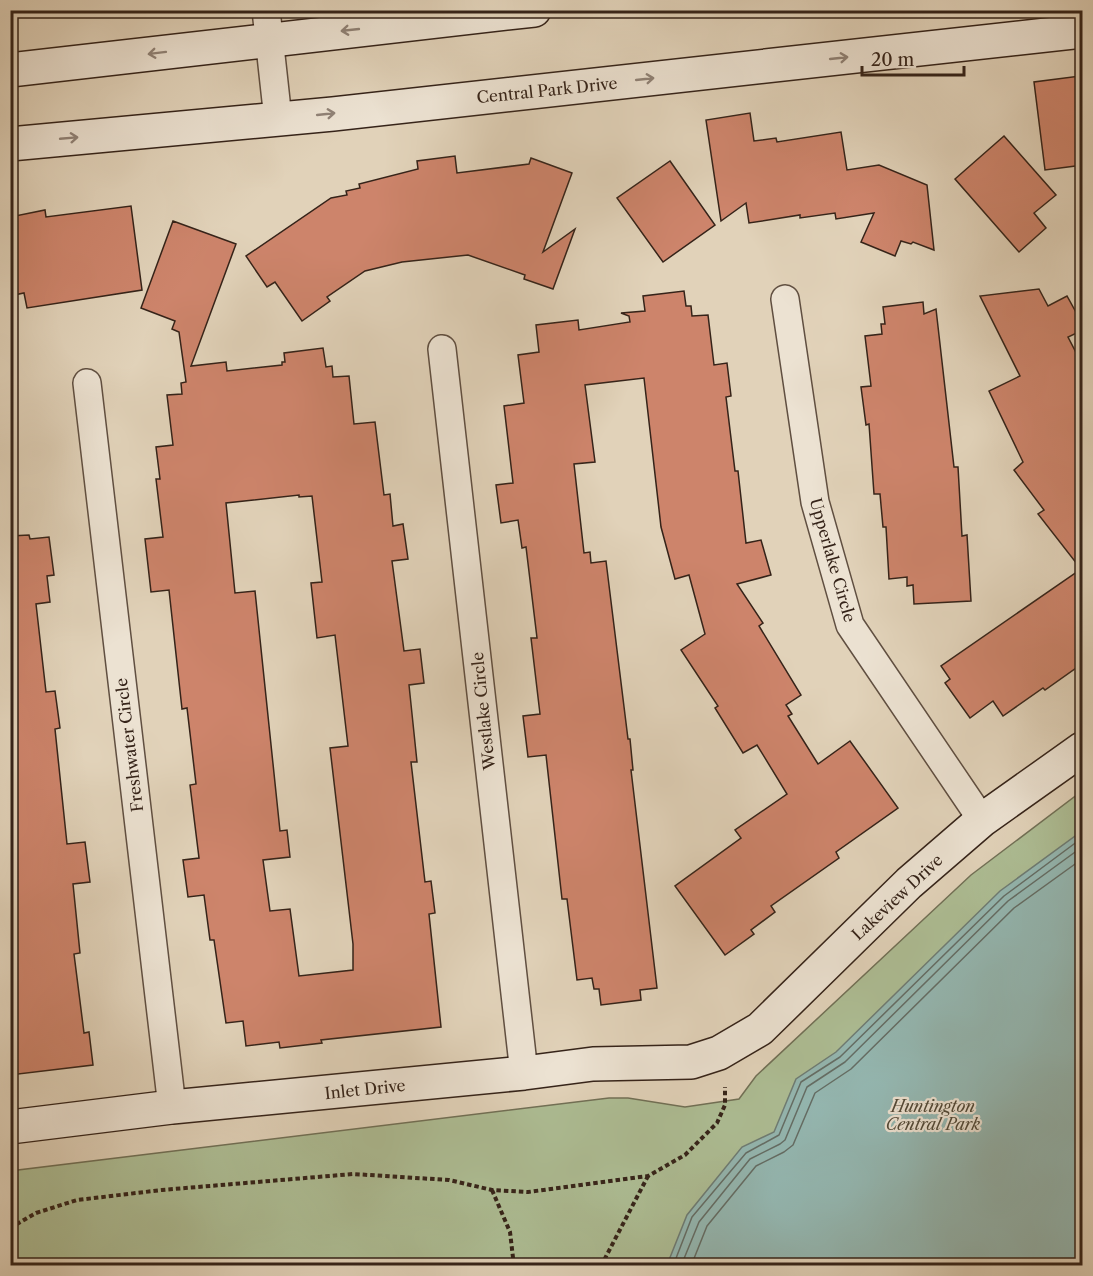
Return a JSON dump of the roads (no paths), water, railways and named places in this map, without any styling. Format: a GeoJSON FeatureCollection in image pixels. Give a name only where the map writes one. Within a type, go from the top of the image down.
{"type":"FeatureCollection","features":[{"type":"Feature","properties":{"kind":"street"},"geometry":{"type":"LineString","coordinates":[[10,70],[268,25],[534,10]]}},
{"type":"Feature","properties":{"kind":"street"},"geometry":{"type":"LineString","coordinates":[[268,25],[278,119]]}},
{"type":"Feature","properties":{"kind":"street","name":"Central Park Drive"},"geometry":{"type":"LineString","coordinates":[[10,144],[278,119],[1083,31]]}},
{"type":"Feature","properties":{"kind":"street","name":"Upperlake Circle"},"geometry":{"type":"LineString","coordinates":[[785,299],[815,502],[850,624],[982,820]]}},
{"type":"Feature","properties":{"kind":"street","name":"Westlake Circle"},"geometry":{"type":"LineString","coordinates":[[442,349],[524,1073]]}},
{"type":"Feature","properties":{"kind":"street","name":"Freshwater Circle"},"geometry":{"type":"LineString","coordinates":[[87,383],[172,1107]]}},
{"type":"Feature","properties":{"kind":"street","name":"Lakeview Drive"},"geometry":{"type":"LineString","coordinates":[[719,1053],[760,1029],[909,883],[982,820],[1083,749]]}},
{"type":"Feature","properties":{"kind":"street","name":"Inlet Drive"},"geometry":{"type":"LineString","coordinates":[[10,1127],[172,1107],[524,1073],[593,1064],[691,1062],[719,1053]]}},
{"type":"Feature","properties":{"kind":"water"},"geometry":{"type":"Polygon","coordinates":[[[1082,831],[1082,1265],[667,1265],[687,1215],[742,1147],[774,1132],[796,1079],[836,1052],[1000,891],[1082,831]]]}},
{"type":"Feature","properties":{"kind":"park label","name":"Huntington Central Park"},"geometry":{"type":"Point","coordinates":[933,1115]}}]}
